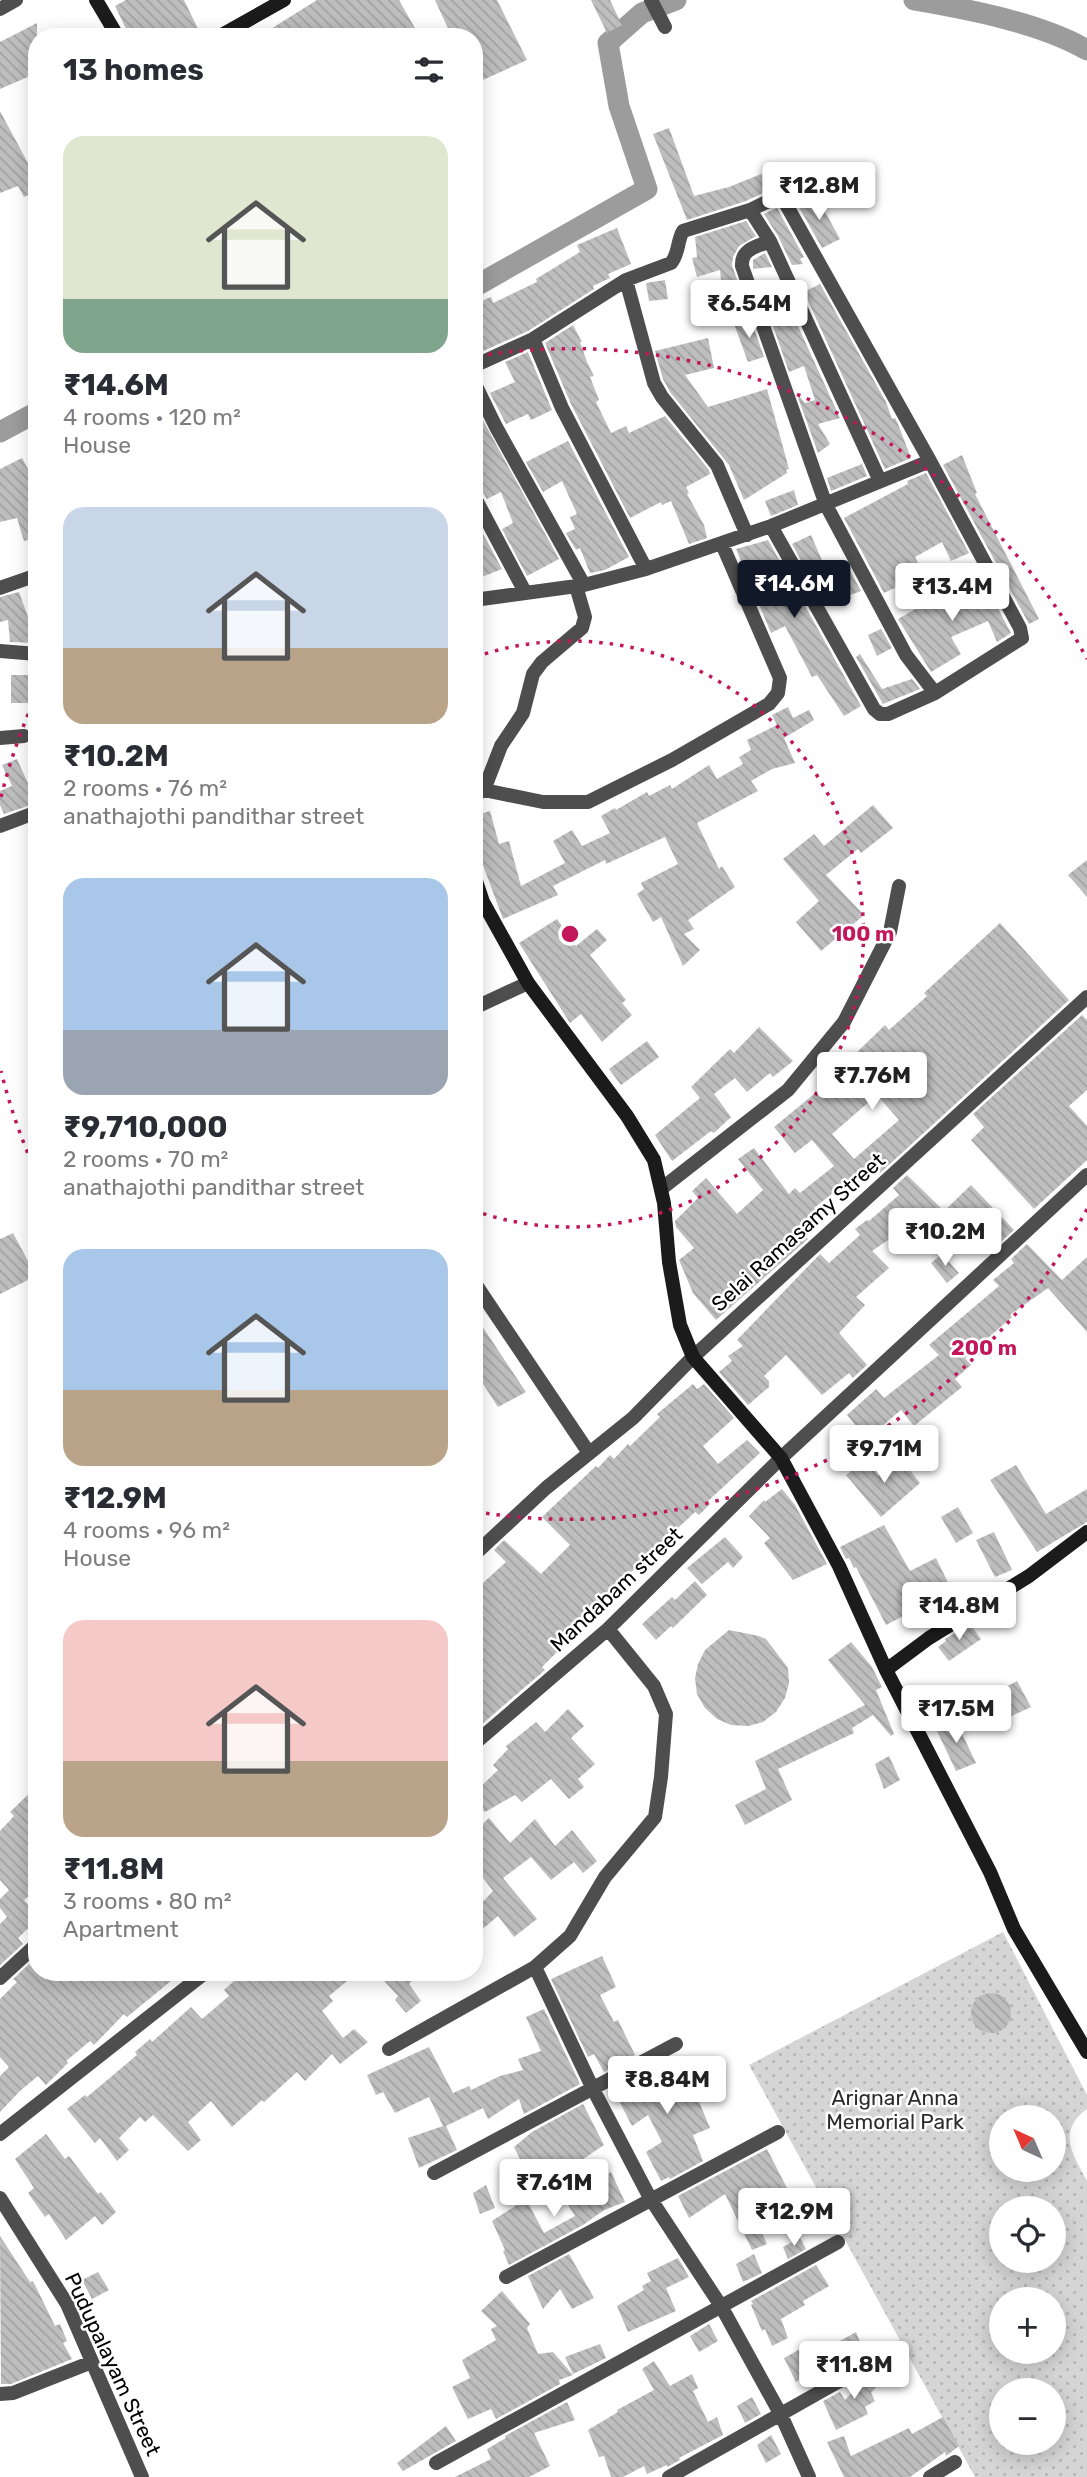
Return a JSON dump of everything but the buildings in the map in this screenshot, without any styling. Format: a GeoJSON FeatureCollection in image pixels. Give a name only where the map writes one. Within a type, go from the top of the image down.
{"type":"FeatureCollection","features":[{"type":"Feature","properties":{"kind":"street"},"geometry":{"type":"LineString","coordinates":[[0,9],[16,0]]}},
{"type":"Feature","properties":{"kind":"street"},"geometry":{"type":"LineString","coordinates":[[96,0],[113,28]]}},
{"type":"Feature","properties":{"kind":"street"},"geometry":{"type":"LineString","coordinates":[[234,28],[284,0]]}},
{"type":"Feature","properties":{"kind":"street"},"geometry":{"type":"LineString","coordinates":[[651,0],[665,27]]}},
{"type":"Feature","properties":{"kind":"street"},"geometry":{"type":"LineString","coordinates":[[483,362],[533,339],[626,280],[671,263],[676,257],[683,231],[779,197],[783,199],[930,461],[1022,634],[1018,642],[935,692],[888,714],[880,714],[874,709],[771,526]]}},
{"type":"Feature","properties":{"kind":"street"},"geometry":{"type":"LineString","coordinates":[[750,209],[770,241],[880,481]]}},
{"type":"Feature","properties":{"kind":"street"},"geometry":{"type":"LineString","coordinates":[[770,241],[745,251],[741,266],[826,505],[905,655],[935,692]]}},
{"type":"Feature","properties":{"kind":"street"},"geometry":{"type":"LineString","coordinates":[[626,280],[654,383],[662,397],[717,465],[747,535]]}},
{"type":"Feature","properties":{"kind":"street"},"geometry":{"type":"LineString","coordinates":[[533,339],[562,408],[646,569]]}},
{"type":"Feature","properties":{"kind":"street"},"geometry":{"type":"LineString","coordinates":[[483,400],[580,585],[585,617],[582,628],[533,674],[523,713],[501,746],[483,784]]}},
{"type":"Feature","properties":{"kind":"street"},"geometry":{"type":"LineString","coordinates":[[483,599],[580,585],[646,569],[771,526],[930,461]]}},
{"type":"Feature","properties":{"kind":"street"},"geometry":{"type":"LineString","coordinates":[[483,513],[525,592]]}},
{"type":"Feature","properties":{"kind":"street"},"geometry":{"type":"LineString","coordinates":[[483,793],[543,802],[588,802],[672,760],[769,704],[778,693],[780,678],[722,544]]}},
{"type":"Feature","properties":{"kind":"street"},"geometry":{"type":"LineString","coordinates":[[0,588],[28,578]]}},
{"type":"Feature","properties":{"kind":"street"},"geometry":{"type":"LineString","coordinates":[[0,651],[28,653]]}},
{"type":"Feature","properties":{"kind":"street"},"geometry":{"type":"LineString","coordinates":[[0,738],[24,736]]}},
{"type":"Feature","properties":{"kind":"street"},"geometry":{"type":"LineString","coordinates":[[0,826],[28,815]]}},
{"type":"Feature","properties":{"kind":"street"},"geometry":{"type":"LineString","coordinates":[[661,1189],[788,1090],[844,1022],[890,932],[899,886]]}},
{"type":"Feature","properties":{"kind":"street"},"geometry":{"type":"LineString","coordinates":[[483,902],[528,983],[627,1116],[654,1160],[664,1203],[668,1262],[680,1325],[693,1357],[780,1458],[839,1566],[886,1670],[990,1872],[1014,1929],[1087,2052]]}},
{"type":"Feature","properties":{"kind":"street"},"geometry":{"type":"LineString","coordinates":[[483,1004],[528,983]]}},
{"type":"Feature","properties":{"kind":"street","name":"Selai Ramasamy Street"},"geometry":{"type":"LineString","coordinates":[[483,1547],[546,1488],[633,1418],[693,1357],[1087,997]]}},
{"type":"Feature","properties":{"kind":"street","name":"Mandabam street"},"geometry":{"type":"LineString","coordinates":[[483,1736],[608,1629],[780,1458],[1087,1175]]}},
{"type":"Feature","properties":{"kind":"street"},"geometry":{"type":"LineString","coordinates":[[483,1295],[589,1453]]}},
{"type":"Feature","properties":{"kind":"street"},"geometry":{"type":"LineString","coordinates":[[886,1670],[929,1638],[1029,1576],[1087,1532]]}},
{"type":"Feature","properties":{"kind":"street"},"geometry":{"type":"LineString","coordinates":[[390,2049],[536,1967],[570,1936],[605,1877],[654,1817],[661,1777],[666,1714],[654,1686],[608,1629]]}},
{"type":"Feature","properties":{"kind":"street"},"geometry":{"type":"LineString","coordinates":[[0,1978],[28,1952]]}},
{"type":"Feature","properties":{"kind":"street"},"geometry":{"type":"LineString","coordinates":[[536,1967],[593,2089],[650,2198],[721,2306],[781,2415],[809,2477]]}},
{"type":"Feature","properties":{"kind":"street"},"geometry":{"type":"LineString","coordinates":[[0,2134],[195,1981]]}},
{"type":"Feature","properties":{"kind":"street"},"geometry":{"type":"LineString","coordinates":[[434,2173],[676,2043]]}},
{"type":"Feature","properties":{"kind":"street"},"geometry":{"type":"LineString","coordinates":[[506,2277],[778,2132]]}},
{"type":"Feature","properties":{"kind":"street","name":"Pudupalayam Street"},"geometry":{"type":"LineString","coordinates":[[0,2198],[67,2304],[142,2477]]}},
{"type":"Feature","properties":{"kind":"street"},"geometry":{"type":"LineString","coordinates":[[436,2463],[838,2242]]}},
{"type":"Feature","properties":{"kind":"street"},"geometry":{"type":"LineString","coordinates":[[669,2477],[901,2349]]}},
{"type":"Feature","properties":{"kind":"street"},"geometry":{"type":"LineString","coordinates":[[0,2394],[13,2393],[92,2362]]}},
{"type":"Feature","properties":{"kind":"street"},"geometry":{"type":"LineString","coordinates":[[930,2477],[954,2462]]}},
{"type":"Feature","properties":{"kind":"green space","name":"Arignar Anna Memorial Park"},"geometry":{"type":"Polygon","coordinates":[[[1003,1932],[1087,2095],[1087,2109],[1072,2126],[1070,2143],[1087,2181],[1087,2477],[975,2477],[749,2065],[1003,1932]]]}},
{"type":"Feature","properties":{"kind":"waterway"},"geometry":{"type":"LineString","coordinates":[[483,282],[647,189],[619,106],[608,43],[642,13],[676,0]]}},
{"type":"Feature","properties":{"kind":"waterway"},"geometry":{"type":"LineString","coordinates":[[914,0],[1026,25],[1069,40],[1087,50]]}},
{"type":"Feature","properties":{"kind":"waterway"},"geometry":{"type":"LineString","coordinates":[[0,432],[28,417]]}}]}
